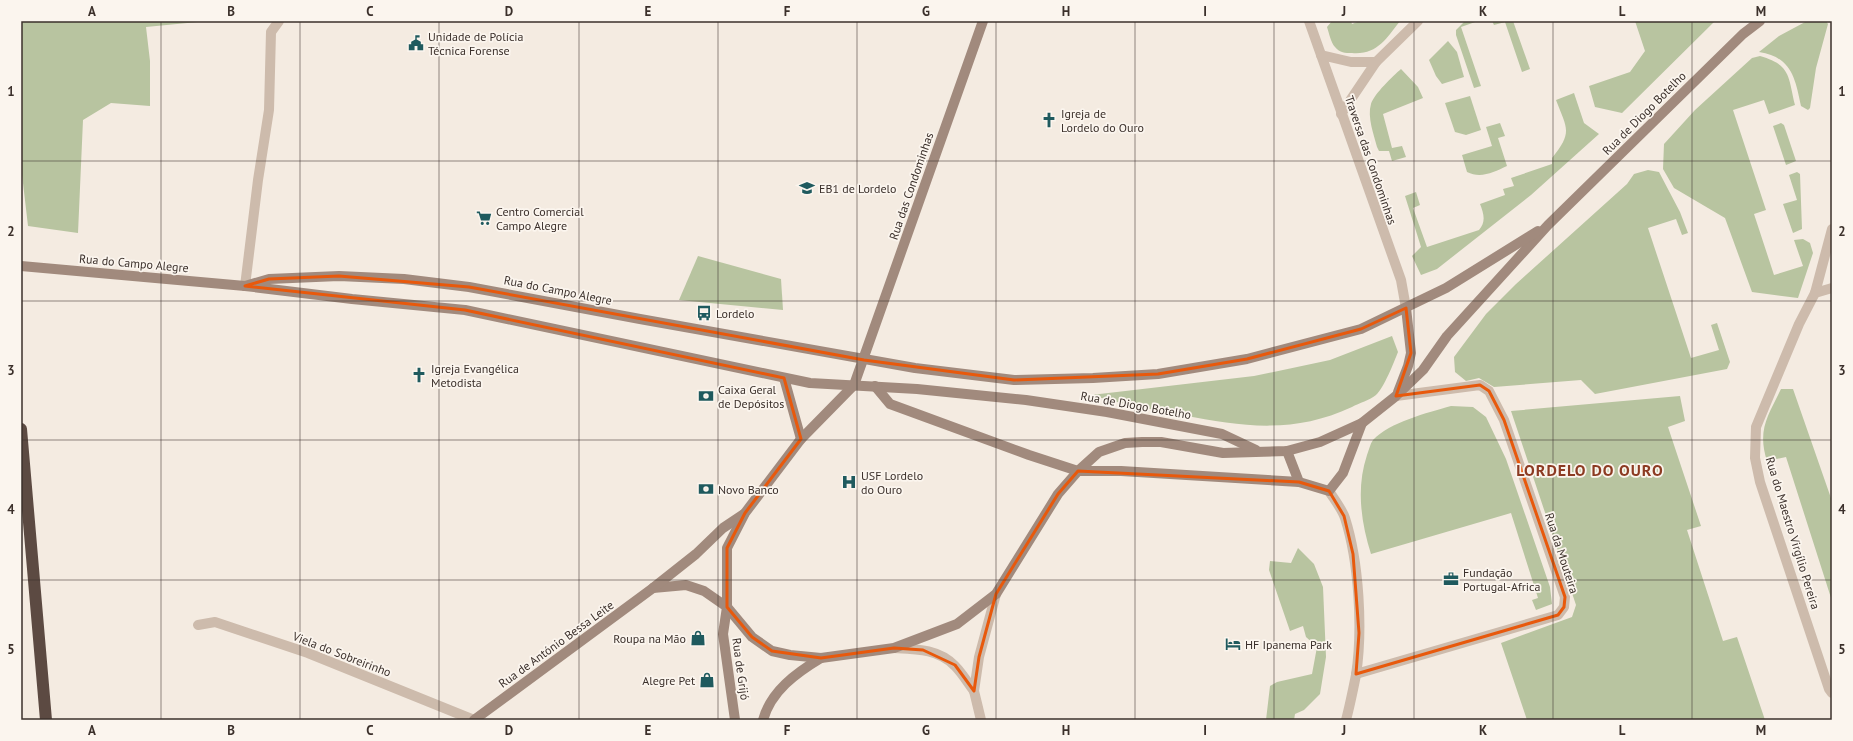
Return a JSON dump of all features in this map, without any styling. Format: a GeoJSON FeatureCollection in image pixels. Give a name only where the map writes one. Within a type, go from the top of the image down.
{"type":"FeatureCollection","features":[{"type":"Feature","properties":{"kind":"highway"},"geometry":{"type":"LineString","coordinates":[[21,429],[46,720]]}},
{"type":"Feature","properties":{"kind":"main road","name":"Rua das Condominhas"},"geometry":{"type":"LineString","coordinates":[[854,385],[983,21]]}},
{"type":"Feature","properties":{"kind":"main road","name":"Rua de Diogo Botelho"},"geometry":{"type":"LineString","coordinates":[[854,385],[1026,400],[1107,412],[1222,434],[1258,451],[1287,451],[1320,442],[1362,423],[1396,396],[1423,370],[1447,336],[1548,225],[1743,34],[1760,21]]}},
{"type":"Feature","properties":{"kind":"main road","name":"Rua de Diogo Botelho"},"geometry":{"type":"LineString","coordinates":[[864,360],[1014,380],[1158,374],[1247,359],[1361,329],[1446,288],[1548,225]]}},
{"type":"Feature","properties":{"kind":"main road","name":"Rua do Campo Alegre"},"geometry":{"type":"LineString","coordinates":[[21,266],[245,286],[352,299],[465,310],[784,378],[810,383],[854,385]]}},
{"type":"Feature","properties":{"kind":"main road","name":"Rua do Campo Alegre"},"geometry":{"type":"LineString","coordinates":[[245,286],[269,279],[339,276],[404,279],[469,286],[640,319],[817,349],[864,360]]}},
{"type":"Feature","properties":{"kind":"main road","name":"Rua de Diogo Botelho"},"geometry":{"type":"LineString","coordinates":[[1396,396],[1408,366],[1411,353],[1406,308]]}},
{"type":"Feature","properties":{"kind":"main road"},"geometry":{"type":"LineString","coordinates":[[784,378],[801,439]]}},
{"type":"Feature","properties":{"kind":"main road"},"geometry":{"type":"LineString","coordinates":[[745,513],[801,439],[854,385]]}},
{"type":"Feature","properties":{"kind":"main road"},"geometry":{"type":"LineString","coordinates":[[874,386],[890,404],[1022,453],[1078,471],[1121,471],[1299,482],[1329,491],[1343,473],[1362,423]]}},
{"type":"Feature","properties":{"kind":"main road"},"geometry":{"type":"LineString","coordinates":[[653,588],[686,585],[704,591],[727,607],[752,637],[772,651],[790,655],[821,658],[894,648],[957,624],[996,594],[1058,494],[1078,471],[1099,452],[1125,443],[1161,442],[1223,453],[1258,451]]}},
{"type":"Feature","properties":{"kind":"main road"},"geometry":{"type":"LineString","coordinates":[[1287,451],[1299,482]]}},
{"type":"Feature","properties":{"kind":"main road","name":"Rua de Grijó"},"geometry":{"type":"LineString","coordinates":[[735,720],[723,634],[727,607],[727,548],[745,513]]}},
{"type":"Feature","properties":{"kind":"main road","name":"Rua de António Bessa Leite"},"geometry":{"type":"LineString","coordinates":[[474,720],[653,588],[696,554],[723,528],[745,513]]}},
{"type":"Feature","properties":{"kind":"main road"},"geometry":{"type":"LineString","coordinates":[[763,720],[766,710],[782,687],[796,674],[821,658]]}},
{"type":"Feature","properties":{"kind":"street"},"geometry":{"type":"LineString","coordinates":[[245,286],[258,180],[269,110],[271,32],[278,21]]}},
{"type":"Feature","properties":{"kind":"street","name":"Traversa das Condominhas"},"geometry":{"type":"LineString","coordinates":[[1309,21],[1401,280],[1406,308]]}},
{"type":"Feature","properties":{"kind":"street"},"geometry":{"type":"LineString","coordinates":[[1341,114],[1376,62],[1418,21]]}},
{"type":"Feature","properties":{"kind":"street"},"geometry":{"type":"LineString","coordinates":[[1321,55],[1350,62],[1376,62]]}},
{"type":"Feature","properties":{"kind":"street","name":"Rua do Maestro Virgílio Pereira"},"geometry":{"type":"LineString","coordinates":[[1832,229],[1815,293],[1800,324],[1756,427],[1755,458],[1763,490],[1829,689],[1832,694]]}},
{"type":"Feature","properties":{"kind":"street"},"geometry":{"type":"LineString","coordinates":[[1815,293],[1832,288]]}},
{"type":"Feature","properties":{"kind":"street","name":"Rua da Mouteira"},"geometry":{"type":"LineString","coordinates":[[1356,674],[1558,615],[1564,607],[1564,596],[1506,427],[1488,391],[1480,385],[1396,396]]}},
{"type":"Feature","properties":{"kind":"street"},"geometry":{"type":"LineString","coordinates":[[1329,491],[1344,516],[1353,554],[1358,592],[1359,633],[1356,674],[1346,720]]}},
{"type":"Feature","properties":{"kind":"street"},"geometry":{"type":"LineString","coordinates":[[974,692],[979,657],[996,594]]}},
{"type":"Feature","properties":{"kind":"street","name":"Viela do Sobreirinho"},"geometry":{"type":"LineString","coordinates":[[198,625],[215,622],[301,651],[474,720]]}},
{"type":"Feature","properties":{"kind":"street"},"geometry":{"type":"LineString","coordinates":[[894,648],[923,650],[935,653],[955,665],[974,692],[981,720]]}},
{"type":"Feature","properties":{"kind":"highlighted area"},"geometry":{"type":"Polygon","coordinates":[[[339,276],[469,287],[864,360],[1014,380],[1158,374],[1247,359],[1361,329],[1406,308],[1411,353],[1396,396],[1480,385],[1489,391],[1504,420],[1565,597],[1564,607],[1558,615],[1356,674],[1359,633],[1353,554],[1344,516],[1329,491],[1299,482],[1078,471],[1058,494],[996,594],[979,657],[974,691],[955,665],[923,650],[894,648],[821,658],[772,651],[752,637],[727,607],[727,548],[745,513],[801,439],[784,378],[465,310],[245,286],[269,279],[339,276]]]}},
{"type":"Feature","properties":{"kind":"green space"},"geometry":{"type":"Polygon","coordinates":[[[21,21],[208,21],[146,27],[150,61],[150,106],[111,103],[83,120],[78,233],[28,226],[21,166],[21,21]]]}},
{"type":"Feature","properties":{"kind":"green space"},"geometry":{"type":"Polygon","coordinates":[[[1332,21],[1351,21],[1352,24],[1360,21],[1400,21],[1385,40],[1374,48],[1361,53],[1345,53],[1337,49],[1331,40],[1327,27],[1332,21]]]}},
{"type":"Feature","properties":{"kind":"green space"},"geometry":{"type":"Polygon","coordinates":[[[1465,21],[1478,21],[1461,27],[1481,86],[1474,88],[1456,35],[1456,30],[1465,21]]]}},
{"type":"Feature","properties":{"kind":"green space"},"geometry":{"type":"Polygon","coordinates":[[[1492,21],[1513,21],[1530,69],[1522,72],[1505,22],[1494,25],[1492,21]]]}},
{"type":"Feature","properties":{"kind":"green space"},"geometry":{"type":"Polygon","coordinates":[[[1635,21],[1715,21],[1622,113],[1595,107],[1589,86],[1630,72],[1645,51],[1635,21]]]}},
{"type":"Feature","properties":{"kind":"green space"},"geometry":{"type":"Polygon","coordinates":[[[1807,21],[1826,21],[1828,24],[1816,68],[1810,108],[1808,110],[1801,106],[1794,77],[1785,64],[1778,58],[1759,52],[1779,36],[1807,21]]]}},
{"type":"Feature","properties":{"kind":"green space"},"geometry":{"type":"Polygon","coordinates":[[[1448,41],[1457,52],[1464,77],[1442,84],[1436,76],[1429,60],[1448,41]]]}},
{"type":"Feature","properties":{"kind":"green space"},"geometry":{"type":"Polygon","coordinates":[[[1760,56],[1778,63],[1783,68],[1789,79],[1795,105],[1769,114],[1764,100],[1733,110],[1766,210],[1754,214],[1774,275],[1803,266],[1794,240],[1803,239],[1810,243],[1813,253],[1798,298],[1752,292],[1725,218],[1674,188],[1663,169],[1664,144],[1695,110],[1752,58],[1760,56]]]}},
{"type":"Feature","properties":{"kind":"green space"},"geometry":{"type":"Polygon","coordinates":[[[1401,69],[1418,87],[1423,98],[1383,114],[1392,148],[1402,146],[1406,157],[1392,161],[1389,151],[1379,151],[1377,147],[1371,126],[1370,109],[1376,95],[1401,69]]]}},
{"type":"Feature","properties":{"kind":"green space"},"geometry":{"type":"Polygon","coordinates":[[[1574,93],[1584,123],[1599,134],[1531,195],[1437,269],[1421,275],[1412,256],[1421,247],[1405,196],[1416,192],[1420,205],[1413,208],[1427,247],[1479,230],[1483,224],[1484,218],[1480,204],[1505,195],[1503,189],[1514,186],[1511,178],[1552,164],[1552,158],[1563,142],[1566,130],[1556,100],[1574,93]]]}},
{"type":"Feature","properties":{"kind":"green space"},"geometry":{"type":"Polygon","coordinates":[[[1470,96],[1481,130],[1466,135],[1455,132],[1445,103],[1470,96]]]}},
{"type":"Feature","properties":{"kind":"green space"},"geometry":{"type":"Polygon","coordinates":[[[1500,123],[1505,136],[1498,138],[1507,166],[1482,175],[1467,172],[1462,155],[1492,146],[1486,127],[1500,123]]]}},
{"type":"Feature","properties":{"kind":"green space"},"geometry":{"type":"Polygon","coordinates":[[[1781,123],[1784,125],[1796,161],[1786,165],[1773,126],[1781,123]]]}},
{"type":"Feature","properties":{"kind":"green space"},"geometry":{"type":"Polygon","coordinates":[[[1648,170],[1659,172],[1680,212],[1688,233],[1682,235],[1676,219],[1648,228],[1691,358],[1719,350],[1711,325],[1717,323],[1730,362],[1727,369],[1595,394],[1581,380],[1494,387],[1479,378],[1466,381],[1455,372],[1454,357],[1486,314],[1516,284],[1627,184],[1634,174],[1648,170]]]}},
{"type":"Feature","properties":{"kind":"green space"},"geometry":{"type":"Polygon","coordinates":[[[1797,172],[1800,174],[1802,229],[1793,233],[1783,204],[1797,200],[1789,175],[1797,172]]]}},
{"type":"Feature","properties":{"kind":"green space"},"geometry":{"type":"Polygon","coordinates":[[[698,256],[781,279],[783,310],[679,300],[698,256]]]}},
{"type":"Feature","properties":{"kind":"green space"},"geometry":{"type":"Polygon","coordinates":[[[1392,336],[1398,352],[1379,392],[1368,400],[1331,416],[1310,421],[1289,425],[1268,426],[1227,423],[1148,409],[1091,395],[1254,376],[1330,360],[1392,336]]]}},
{"type":"Feature","properties":{"kind":"green space"},"geometry":{"type":"Polygon","coordinates":[[[1781,389],[1793,389],[1832,501],[1832,601],[1786,457],[1767,461],[1764,450],[1763,440],[1765,424],[1781,389]]]}},
{"type":"Feature","properties":{"kind":"green space"},"geometry":{"type":"Polygon","coordinates":[[[1680,396],[1685,421],[1668,427],[1701,526],[1687,530],[1723,641],[1737,637],[1765,720],[1527,720],[1501,643],[1572,617],[1576,605],[1511,411],[1680,396]]]}},
{"type":"Feature","properties":{"kind":"green space"},"geometry":{"type":"Polygon","coordinates":[[[1451,406],[1473,407],[1486,417],[1506,459],[1550,587],[1552,604],[1536,610],[1532,600],[1538,598],[1511,513],[1371,554],[1362,517],[1361,505],[1362,480],[1370,445],[1380,434],[1399,423],[1451,406]]]}},
{"type":"Feature","properties":{"kind":"green space"},"geometry":{"type":"Polygon","coordinates":[[[1298,548],[1314,564],[1323,587],[1326,657],[1320,694],[1304,710],[1295,714],[1294,720],[1266,720],[1270,686],[1277,682],[1312,674],[1317,647],[1306,637],[1303,626],[1290,631],[1269,570],[1270,561],[1291,563],[1298,548]]]}},
{"type":"Feature","properties":{"kind":"place","name":"Unidade de Polícia Técnica Forense"},"geometry":{"type":"Point","coordinates":[416,43]}},
{"type":"Feature","properties":{"kind":"place","name":"Igreja de Lordelo do Ouro"},"geometry":{"type":"Point","coordinates":[1049,120]}},
{"type":"Feature","properties":{"kind":"place","name":"EB1 de Lordelo"},"geometry":{"type":"Point","coordinates":[807,188]}},
{"type":"Feature","properties":{"kind":"place","name":"Centro Comercial Campo Alegre"},"geometry":{"type":"Point","coordinates":[484,218]}},
{"type":"Feature","properties":{"kind":"place","name":"Lordelo"},"geometry":{"type":"Point","coordinates":[704,313]}},
{"type":"Feature","properties":{"kind":"place","name":"Igreja Evangélica Metodista"},"geometry":{"type":"Point","coordinates":[419,375]}},
{"type":"Feature","properties":{"kind":"place","name":"Caixa Geral de Depósitos"},"geometry":{"type":"Point","coordinates":[706,396]}},
{"type":"Feature","properties":{"kind":"place","name":"USF Lordelo do Ouro"},"geometry":{"type":"Point","coordinates":[849,482]}},
{"type":"Feature","properties":{"kind":"place","name":"Novo Banco"},"geometry":{"type":"Point","coordinates":[706,489]}},
{"type":"Feature","properties":{"kind":"place","name":"Fundação Portugal-Africa"},"geometry":{"type":"Point","coordinates":[1451,579]}},
{"type":"Feature","properties":{"kind":"place","name":"Roupa na Mão"},"geometry":{"type":"Point","coordinates":[698,638]}},
{"type":"Feature","properties":{"kind":"place","name":"HF Ipanema Park"},"geometry":{"type":"Point","coordinates":[1233,644]}},
{"type":"Feature","properties":{"kind":"place","name":"Alegre Pet"},"geometry":{"type":"Point","coordinates":[707,680]}},
{"type":"Feature","properties":{"kind":"district","name":"LORDELO DO OURO"},"geometry":{"type":"Point","coordinates":[1590,470]}}]}
